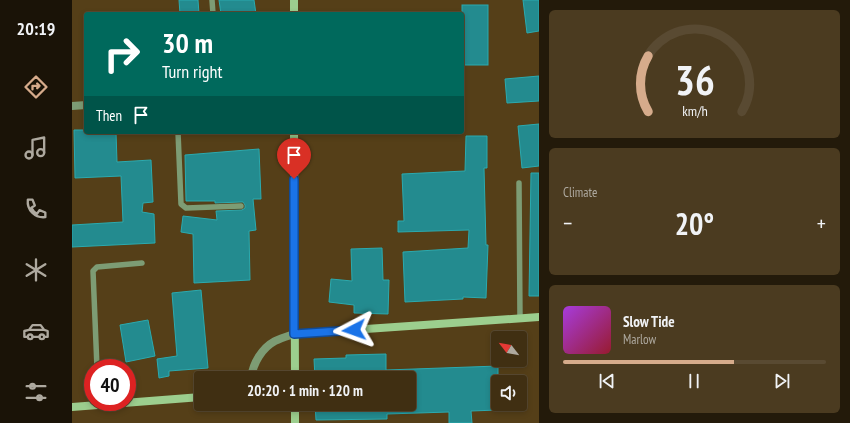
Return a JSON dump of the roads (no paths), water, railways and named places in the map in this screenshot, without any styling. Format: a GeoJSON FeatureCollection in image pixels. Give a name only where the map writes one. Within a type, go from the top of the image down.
{"type":"FeatureCollection","features":[{"type":"Feature","properties":{"kind":"street"},"geometry":{"type":"LineString","coordinates":[[294,0],[294,12]]}},
{"type":"Feature","properties":{"kind":"street"},"geometry":{"type":"LineString","coordinates":[[72,106],[84,105]]}},
{"type":"Feature","properties":{"kind":"street"},"geometry":{"type":"LineString","coordinates":[[294,134],[295,371]]}},
{"type":"Feature","properties":{"kind":"street"},"geometry":{"type":"LineString","coordinates":[[252,371],[257,360],[265,348],[276,341],[294,334],[539,317]]}},
{"type":"Feature","properties":{"kind":"street"},"geometry":{"type":"LineString","coordinates":[[136,402],[194,398]]}},
{"type":"Feature","properties":{"kind":"street"},"geometry":{"type":"LineString","coordinates":[[72,407],[84,406]]}},
{"type":"Feature","properties":{"kind":"street"},"geometry":{"type":"LineString","coordinates":[[295,411],[295,423]]}},
{"type":"Feature","properties":{"kind":"lane"},"geometry":{"type":"LineString","coordinates":[[212,0],[213,12]]}},
{"type":"Feature","properties":{"kind":"lane"},"geometry":{"type":"LineString","coordinates":[[178,134],[181,204],[186,208],[241,206]]}},
{"type":"Feature","properties":{"kind":"lane"},"geometry":{"type":"LineString","coordinates":[[519,183],[520,318]]}},
{"type":"Feature","properties":{"kind":"lane"},"geometry":{"type":"LineString","coordinates":[[97,359],[93,271],[97,267],[142,263]]}}]}
